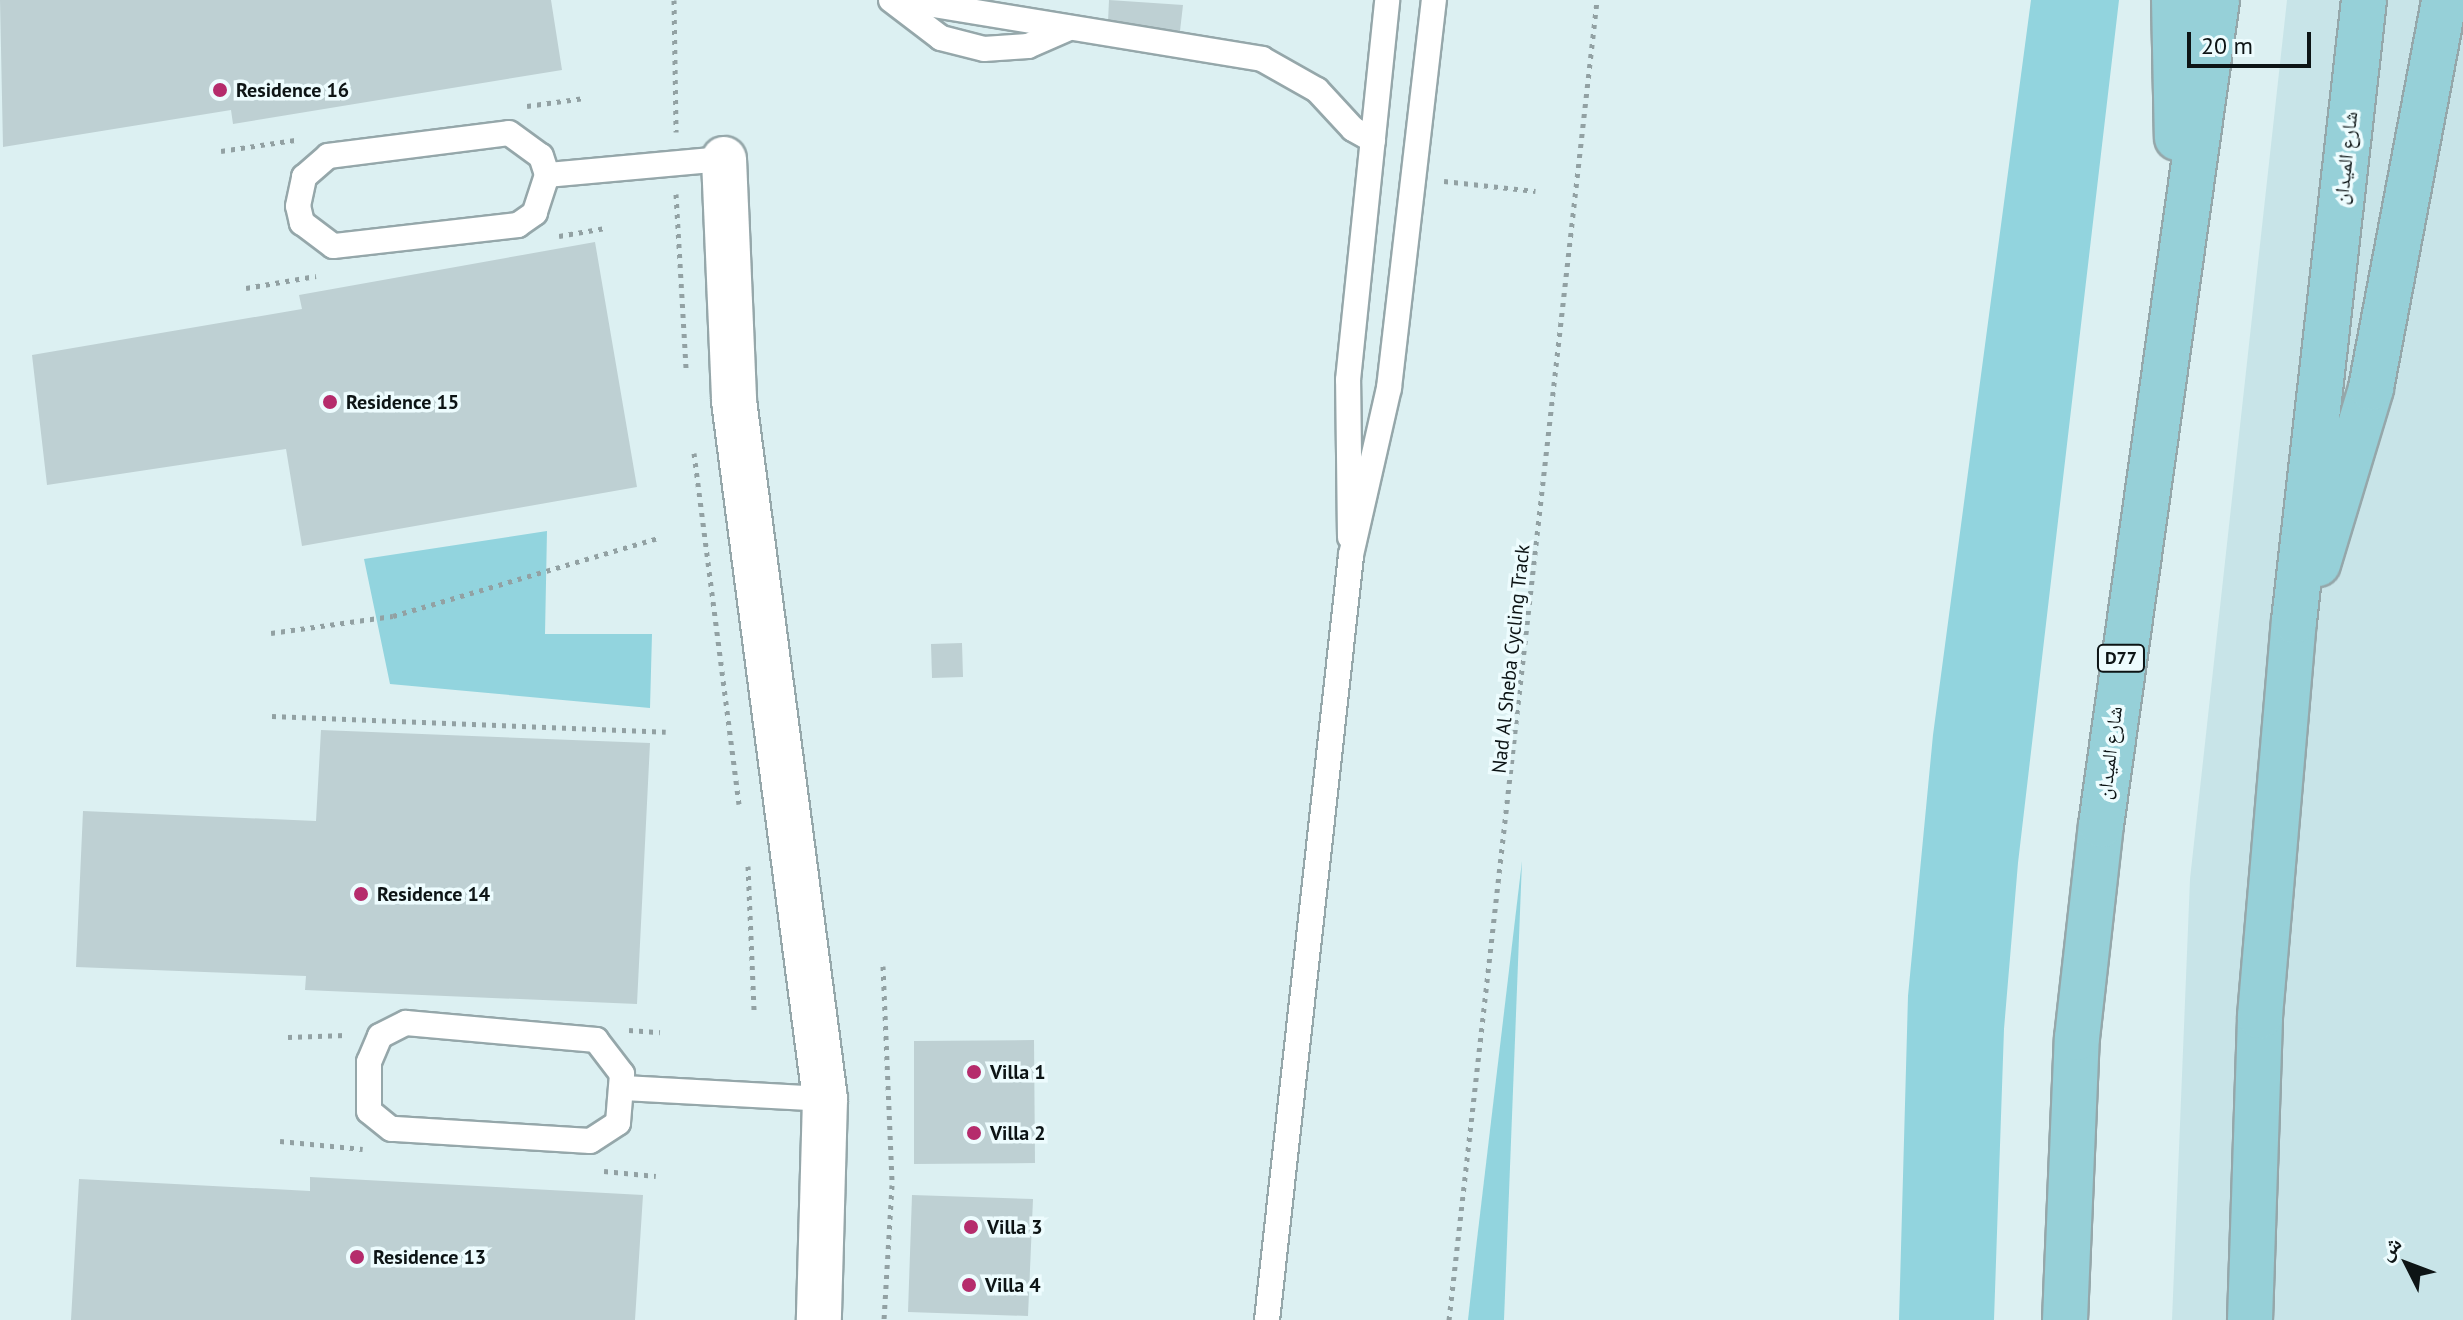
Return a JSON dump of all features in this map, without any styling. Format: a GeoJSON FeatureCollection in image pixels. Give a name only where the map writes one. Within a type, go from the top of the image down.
{"type":"FeatureCollection","features":[{"type":"Feature","properties":{"kind":"main road"},"geometry":{"type":"LineString","coordinates":[[2174,0],[2181,257]]}},
{"type":"Feature","properties":{"kind":"main road","name":"شارع الميدان"},"geometry":{"type":"LineString","coordinates":[[2065,1320],[2077,1038],[2136,543],[2217,0]]}},
{"type":"Feature","properties":{"kind":"main road","name":"شارع الميدان"},"geometry":{"type":"LineString","coordinates":[[2250,1320],[2260,1016],[2294,621],[2364,0]]}},
{"type":"Feature","properties":{"kind":"main road"},"geometry":{"type":"LineString","coordinates":[[2294,621],[2327,544],[2371,388],[2444,0]]}},
{"type":"Feature","properties":{"kind":"street"},"geometry":{"type":"LineString","coordinates":[[724,159],[734,401],[825,1099],[819,1320]]}},
{"type":"Feature","properties":{"kind":"lane"},"geometry":{"type":"LineString","coordinates":[[891,0],[941,38],[984,49],[1028,46],[1069,28]]}},
{"type":"Feature","properties":{"kind":"lane"},"geometry":{"type":"LineString","coordinates":[[903,0],[1262,59],[1317,90],[1353,129],[1373,140]]}},
{"type":"Feature","properties":{"kind":"lane"},"geometry":{"type":"LineString","coordinates":[[1351,555],[1348,380],[1387,0]]}},
{"type":"Feature","properties":{"kind":"lane"},"geometry":{"type":"LineString","coordinates":[[1267,1320],[1351,555],[1389,388],[1434,0]]}},
{"type":"Feature","properties":{"kind":"lane"},"geometry":{"type":"LineString","coordinates":[[489,134],[527,141],[547,175],[535,213],[498,228],[333,246],[310,234],[298,206],[304,177],[328,156],[489,134]]}},
{"type":"Feature","properties":{"kind":"lane"},"geometry":{"type":"LineString","coordinates":[[547,175],[724,159]]}},
{"type":"Feature","properties":{"kind":"lane"},"geometry":{"type":"LineString","coordinates":[[406,1023],[596,1040],[617,1060],[622,1088],[618,1123],[590,1141],[391,1129],[369,1111],[367,1096],[372,1048],[392,1027],[406,1023]]}},
{"type":"Feature","properties":{"kind":"lane"},"geometry":{"type":"LineString","coordinates":[[622,1088],[825,1099]]}},
{"type":"Feature","properties":{"kind":"path","name":"Nad Al Sheba Cycling Track"},"geometry":{"type":"LineString","coordinates":[[1449,1320],[1597,0]]}},
{"type":"Feature","properties":{"kind":"path"},"geometry":{"type":"LineString","coordinates":[[1415,179],[1535,191]]}},
{"type":"Feature","properties":{"kind":"path"},"geometry":{"type":"LineString","coordinates":[[271,633],[393,616],[658,538]]}},
{"type":"Feature","properties":{"kind":"path"},"geometry":{"type":"LineString","coordinates":[[272,716],[666,732]]}},
{"type":"Feature","properties":{"kind":"path"},"geometry":{"type":"LineString","coordinates":[[883,966],[892,1185],[884,1320]]}},
{"type":"Feature","properties":{"kind":"shaded area"},"geometry":{"type":"Polygon","coordinates":[[[2031,0],[2119,0],[2018,863],[2004,1029],[1994,1320],[1899,1320],[1908,996],[1933,735],[2031,0]]]}},
{"type":"Feature","properties":{"kind":"shaded area"},"geometry":{"type":"Polygon","coordinates":[[[2287,0],[2463,0],[2463,1320],[2172,1320],[2190,879],[2287,0]]]}},
{"type":"Feature","properties":{"kind":"shaded area"},"geometry":{"type":"Polygon","coordinates":[[[547,531],[545,634],[652,634],[650,708],[390,684],[364,559],[547,531]]]}},
{"type":"Feature","properties":{"kind":"shaded area"},"geometry":{"type":"Polygon","coordinates":[[[1522,861],[1504,1320],[1468,1320],[1476,1248],[1522,861]]]}},
{"type":"Feature","properties":{"kind":"building","name":"Residence 16"},"geometry":{"type":"Polygon","coordinates":[[[0,0],[551,0],[562,70],[233,124],[231,110],[3,147],[0,0]]]}},
{"type":"Feature","properties":{"kind":"building"},"geometry":{"type":"Polygon","coordinates":[[[1109,0],[1183,5],[1180,31],[1108,22],[1109,0]]]}},
{"type":"Feature","properties":{"kind":"building","name":"Residence 15"},"geometry":{"type":"Polygon","coordinates":[[[595,242],[637,487],[302,546],[286,449],[47,485],[32,355],[302,309],[299,295],[595,242]]]}},
{"type":"Feature","properties":{"kind":"building"},"geometry":{"type":"Polygon","coordinates":[[[962,643],[963,677],[932,678],[931,644],[962,643]]]}},
{"type":"Feature","properties":{"kind":"building","name":"Residence 14"},"geometry":{"type":"Polygon","coordinates":[[[321,730],[650,743],[637,1004],[305,990],[306,976],[76,967],[83,811],[316,821],[321,730]]]}},
{"type":"Feature","properties":{"kind":"building"},"geometry":{"type":"Polygon","coordinates":[[[1034,1040],[1035,1163],[914,1164],[914,1041],[1034,1040]]]}},
{"type":"Feature","properties":{"kind":"building","name":"Residence 13"},"geometry":{"type":"Polygon","coordinates":[[[310,1177],[643,1195],[635,1320],[71,1320],[79,1179],[310,1191],[310,1177]]]}},
{"type":"Feature","properties":{"kind":"building"},"geometry":{"type":"Polygon","coordinates":[[[912,1195],[1033,1199],[1028,1316],[908,1312],[912,1195]]]}},
{"type":"Feature","properties":{"kind":"place","name":"Residence 16"},"geometry":{"type":"Point","coordinates":[220,90]}},
{"type":"Feature","properties":{"kind":"place","name":"Residence 15"},"geometry":{"type":"Point","coordinates":[330,402]}},
{"type":"Feature","properties":{"kind":"place","name":"Residence 14"},"geometry":{"type":"Point","coordinates":[361,894]}},
{"type":"Feature","properties":{"kind":"place","name":"Villa 1"},"geometry":{"type":"Point","coordinates":[974,1072]}},
{"type":"Feature","properties":{"kind":"place","name":"Villa 2"},"geometry":{"type":"Point","coordinates":[974,1133]}},
{"type":"Feature","properties":{"kind":"place","name":"Villa 3"},"geometry":{"type":"Point","coordinates":[971,1227]}},
{"type":"Feature","properties":{"kind":"place","name":"Residence 13"},"geometry":{"type":"Point","coordinates":[357,1257]}},
{"type":"Feature","properties":{"kind":"place","name":"Villa 4"},"geometry":{"type":"Point","coordinates":[969,1285]}}]}
